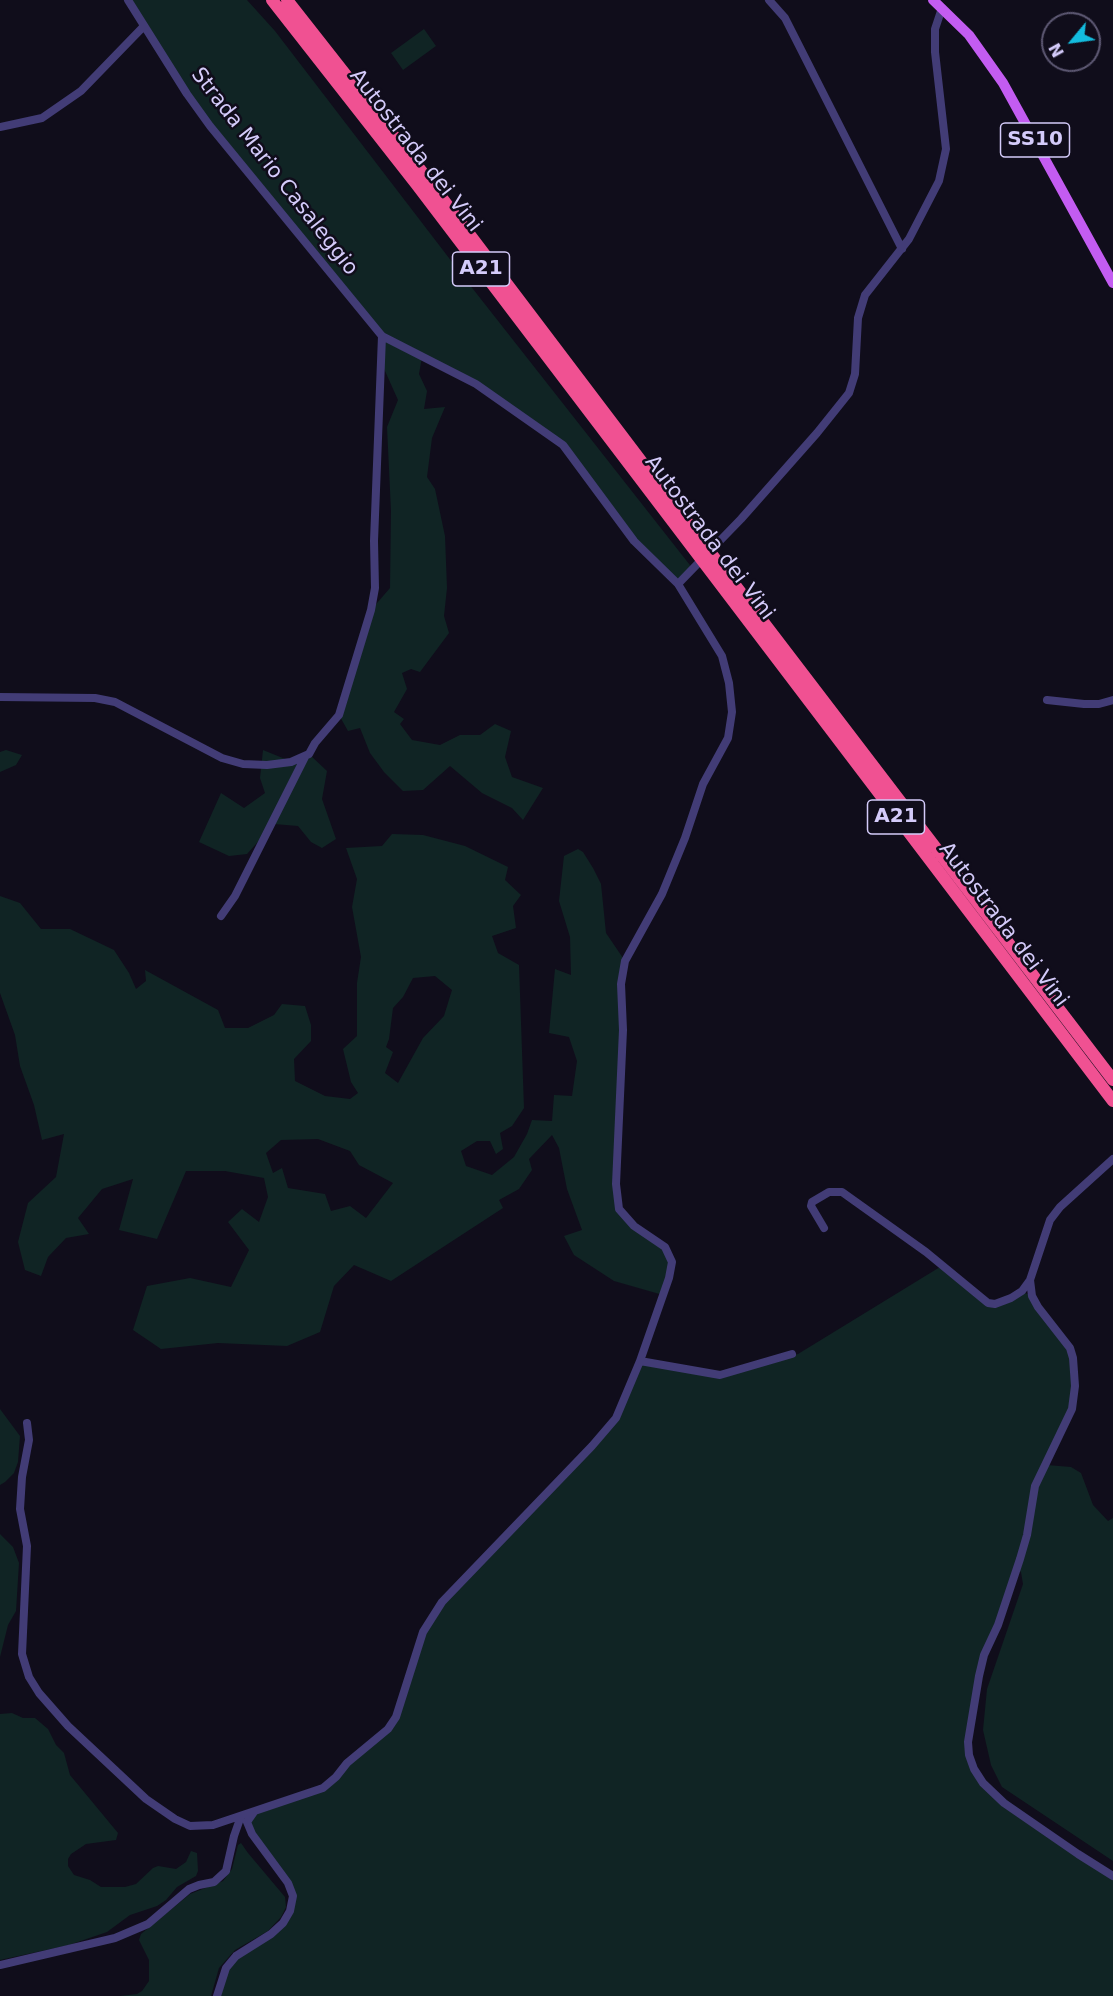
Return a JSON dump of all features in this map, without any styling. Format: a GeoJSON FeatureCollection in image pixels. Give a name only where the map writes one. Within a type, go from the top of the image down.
{"type":"FeatureCollection","features":[{"type":"Feature","properties":{"kind":"highway","name":"Autostrada dei Vini"},"geometry":{"type":"LineString","coordinates":[[272,0],[721,576],[1082,1050],[1113,1101]]}},
{"type":"Feature","properties":{"kind":"highway","name":"Autostrada dei Vini"},"geometry":{"type":"LineString","coordinates":[[287,0],[426,177],[691,537]]}},
{"type":"Feature","properties":{"kind":"highway","name":"Autostrada dei Vini"},"geometry":{"type":"LineString","coordinates":[[1082,1050],[1113,1080]]}},
{"type":"Feature","properties":{"kind":"main road","name":"SS10"},"geometry":{"type":"LineString","coordinates":[[933,0],[969,35],[1003,83],[1113,283]]}},
{"type":"Feature","properties":{"kind":"street","name":"Strada Mario Casaleggio"},"geometry":{"type":"LineString","coordinates":[[128,0],[187,94],[210,126],[382,336]]}},
{"type":"Feature","properties":{"kind":"street"},"geometry":{"type":"LineString","coordinates":[[769,0],[785,18],[902,249]]}},
{"type":"Feature","properties":{"kind":"street"},"geometry":{"type":"LineString","coordinates":[[678,584],[741,519],[849,393],[855,374],[858,318],[865,296],[909,239],[939,181],[946,149],[935,52],[935,29],[942,8]]}},
{"type":"Feature","properties":{"kind":"street"},"geometry":{"type":"LineString","coordinates":[[0,127],[42,118],[81,91],[144,26]]}},
{"type":"Feature","properties":{"kind":"street"},"geometry":{"type":"LineString","coordinates":[[27,1424],[29,1440],[22,1477],[20,1509],[27,1546],[22,1654],[28,1677],[68,1726],[146,1799],[175,1820],[190,1827],[213,1825],[323,1788],[347,1763],[388,1729],[396,1717],[423,1632],[442,1602],[616,1418],[640,1361],[669,1278],[672,1262],[665,1247],[634,1226],[619,1209],[616,1184],[623,1030],[621,984],[625,961],[662,894],[685,838],[703,784],[728,738],[732,712],[729,683],[722,656],[678,584],[634,541],[563,445],[476,384],[382,336],[375,588],[371,610],[339,715],[305,757],[235,896],[221,916]]}},
{"type":"Feature","properties":{"kind":"street"},"geometry":{"type":"LineString","coordinates":[[0,697],[95,698],[116,702],[222,758],[243,764],[279,764],[305,757]]}},
{"type":"Feature","properties":{"kind":"street"},"geometry":{"type":"LineString","coordinates":[[1047,700],[1099,704],[1113,700]]}},
{"type":"Feature","properties":{"kind":"street"},"geometry":{"type":"LineString","coordinates":[[824,1228],[811,1206],[812,1202],[829,1192],[842,1192],[926,1252],[987,1303],[995,1304],[1022,1291],[1030,1280],[1050,1220],[1060,1207],[1113,1159]]}},
{"type":"Feature","properties":{"kind":"street"},"geometry":{"type":"LineString","coordinates":[[1030,1280],[1032,1296],[1038,1307],[1070,1348],[1075,1386],[1072,1409],[1035,1486],[1027,1535],[1020,1559],[998,1625],[984,1655],[978,1676],[968,1742],[969,1755],[983,1783],[1004,1803],[1113,1875]]}},
{"type":"Feature","properties":{"kind":"street"},"geometry":{"type":"LineString","coordinates":[[640,1361],[720,1375],[792,1354]]}},
{"type":"Feature","properties":{"kind":"street"},"geometry":{"type":"LineString","coordinates":[[217,1996],[226,1968],[236,1956],[271,1934],[283,1923],[290,1911],[293,1896],[288,1883],[252,1834],[247,1822],[254,1812]]}},
{"type":"Feature","properties":{"kind":"street"},"geometry":{"type":"LineString","coordinates":[[0,1965],[115,1938],[148,1924],[189,1889],[214,1882],[226,1871],[241,1816]]}},
{"type":"Feature","properties":{"kind":"green space"},"geometry":{"type":"Polygon","coordinates":[[[128,0],[247,0],[275,31],[462,275],[693,569],[678,584],[634,541],[563,445],[476,384],[422,357],[419,374],[427,391],[424,409],[445,407],[432,438],[427,477],[435,489],[445,536],[447,588],[444,616],[449,633],[420,672],[411,669],[402,673],[407,689],[394,712],[404,719],[400,724],[412,740],[440,745],[460,735],[480,735],[495,724],[511,731],[505,757],[512,777],[543,788],[523,820],[512,808],[482,793],[450,766],[423,790],[403,791],[384,772],[370,753],[360,728],[348,731],[339,715],[371,610],[390,588],[391,511],[387,427],[398,400],[381,362],[382,336],[210,126],[128,0]]]}},
{"type":"Feature","properties":{"kind":"green space"},"geometry":{"type":"Polygon","coordinates":[[[424,29],[436,46],[403,70],[391,53],[424,29]]]}},
{"type":"Feature","properties":{"kind":"green space"},"geometry":{"type":"Polygon","coordinates":[[[6,750],[22,755],[16,765],[0,772],[0,752],[6,750]]]}},
{"type":"Feature","properties":{"kind":"green space"},"geometry":{"type":"Polygon","coordinates":[[[263,750],[295,763],[309,754],[327,771],[322,799],[336,839],[322,848],[311,842],[298,826],[274,824],[247,854],[229,856],[199,842],[221,793],[244,808],[265,793],[260,778],[263,750]]]}},
{"type":"Feature","properties":{"kind":"green space"},"geometry":{"type":"Polygon","coordinates":[[[392,834],[423,835],[465,846],[508,867],[505,880],[521,895],[513,906],[516,928],[492,936],[498,953],[519,965],[524,1108],[512,1126],[500,1133],[503,1149],[496,1154],[490,1141],[477,1141],[461,1151],[466,1166],[492,1175],[514,1157],[532,1120],[552,1121],[554,1095],[572,1096],[577,1061],[569,1037],[549,1033],[555,969],[571,975],[570,937],[559,901],[564,856],[578,849],[583,852],[601,884],[606,933],[625,961],[619,1209],[665,1247],[672,1262],[663,1295],[614,1281],[574,1255],[564,1236],[582,1230],[567,1189],[559,1148],[552,1135],[529,1159],[532,1170],[519,1189],[499,1200],[503,1208],[391,1281],[354,1265],[334,1286],[320,1332],[287,1346],[218,1343],[161,1349],[133,1330],[147,1286],[190,1278],[231,1287],[249,1250],[228,1222],[242,1209],[259,1222],[268,1197],[264,1178],[225,1171],[186,1171],[157,1239],[119,1230],[133,1179],[102,1189],[78,1218],[89,1234],[66,1238],[48,1257],[41,1276],[25,1270],[18,1242],[28,1203],[56,1177],[64,1134],[42,1140],[34,1105],[20,1066],[15,1035],[0,993],[0,896],[20,903],[41,929],[70,929],[114,950],[136,989],[146,981],[145,970],[218,1010],[225,1028],[248,1028],[274,1015],[282,1004],[305,1006],[311,1025],[311,1041],[294,1059],[295,1081],[325,1096],[350,1099],[358,1093],[351,1082],[343,1049],[357,1036],[357,983],[361,957],[352,907],[357,879],[346,848],[382,846],[392,834]],[[435,976],[413,978],[403,997],[393,1008],[386,1047],[393,1052],[385,1073],[398,1083],[423,1038],[444,1016],[452,990],[435,976]],[[318,1139],[281,1140],[266,1153],[273,1173],[282,1168],[288,1188],[325,1194],[331,1211],[350,1206],[366,1218],[393,1183],[359,1165],[350,1151],[318,1139]]]}},
{"type":"Feature","properties":{"kind":"green space"},"geometry":{"type":"Polygon","coordinates":[[[940,1267],[987,1306],[1025,1293],[1032,1296],[1070,1348],[1072,1409],[1047,1465],[1071,1467],[1081,1473],[1093,1505],[1108,1521],[1113,1518],[1113,1861],[1002,1787],[991,1765],[983,1730],[987,1689],[1023,1584],[1021,1572],[1017,1570],[984,1655],[968,1742],[983,1783],[1113,1876],[1113,1996],[217,1996],[226,1968],[283,1923],[293,1896],[247,1822],[254,1812],[323,1788],[388,1729],[423,1632],[442,1602],[616,1418],[640,1361],[720,1375],[798,1354],[940,1267]]]}},
{"type":"Feature","properties":{"kind":"green space"},"geometry":{"type":"Polygon","coordinates":[[[0,1409],[20,1436],[18,1462],[14,1473],[0,1485],[0,1409]]]}},
{"type":"Feature","properties":{"kind":"green space"},"geometry":{"type":"Polygon","coordinates":[[[0,1534],[13,1547],[19,1563],[16,1611],[8,1625],[0,1657],[0,1534]]]}},
{"type":"Feature","properties":{"kind":"green space"},"geometry":{"type":"Polygon","coordinates":[[[12,1713],[23,1718],[35,1718],[48,1729],[56,1745],[64,1753],[70,1775],[118,1833],[116,1840],[86,1844],[71,1854],[68,1866],[74,1875],[90,1880],[101,1887],[125,1887],[136,1884],[158,1866],[176,1869],[186,1862],[191,1851],[197,1853],[198,1871],[196,1876],[177,1887],[166,1900],[157,1906],[130,1915],[107,1932],[69,1945],[0,1960],[0,1714],[12,1713]]]}},
{"type":"Feature","properties":{"kind":"green space"},"geometry":{"type":"Polygon","coordinates":[[[241,1843],[285,1897],[286,1907],[281,1917],[268,1931],[235,1950],[219,1968],[211,1996],[120,1996],[137,1994],[149,1981],[149,1960],[139,1940],[141,1934],[190,1894],[223,1881],[232,1869],[238,1845],[241,1843]]]}}]}
